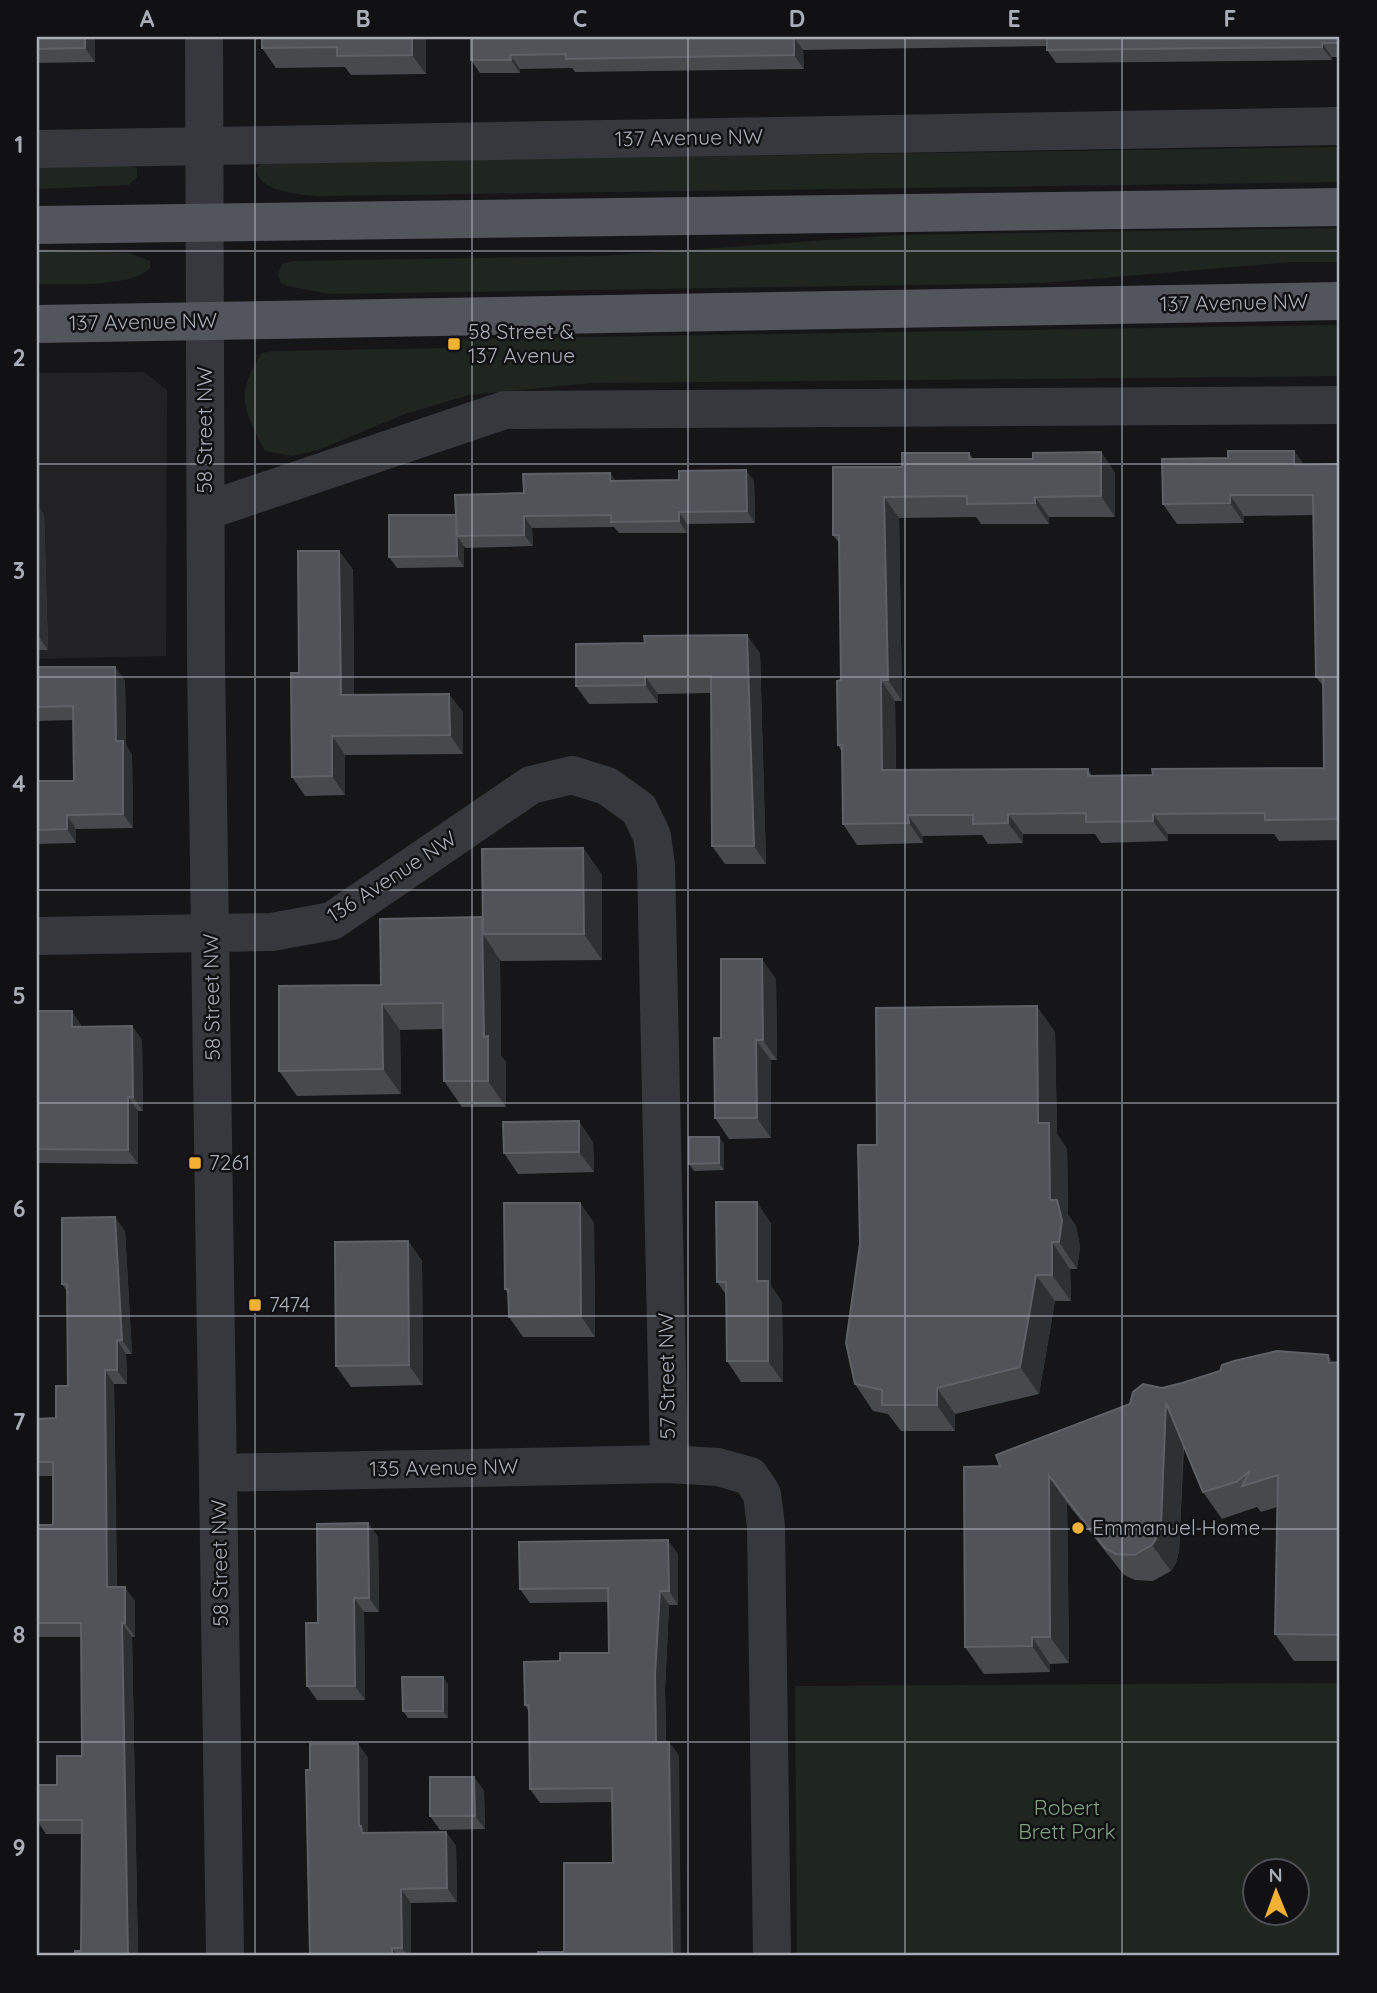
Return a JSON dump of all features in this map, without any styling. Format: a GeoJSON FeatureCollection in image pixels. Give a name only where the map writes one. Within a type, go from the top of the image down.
{"type":"FeatureCollection","features":[{"type":"Feature","properties":{"kind":"main road"},"geometry":{"type":"LineString","coordinates":[[37,225],[1340,207]]}},
{"type":"Feature","properties":{"kind":"main road","name":"137 Avenue NW"},"geometry":{"type":"LineString","coordinates":[[37,324],[1340,301]]}},
{"type":"Feature","properties":{"kind":"street","name":"58 Street NW"},"geometry":{"type":"LineString","coordinates":[[204,37],[206,511],[225,1956]]}},
{"type":"Feature","properties":{"kind":"street","name":"137 Avenue NW"},"geometry":{"type":"LineString","coordinates":[[37,149],[1340,126]]}},
{"type":"Feature","properties":{"kind":"street"},"geometry":{"type":"LineString","coordinates":[[206,511],[505,410],[1340,405]]}},
{"type":"Feature","properties":{"kind":"street","name":"136 Avenue NW"},"geometry":{"type":"LineString","coordinates":[[37,936],[272,932],[332,921],[531,785],[572,775],[607,786],[639,810]]}},
{"type":"Feature","properties":{"kind":"street","name":"57 Street NW"},"geometry":{"type":"LineString","coordinates":[[639,810],[652,836],[656,865],[669,1464],[718,1467],[750,1476],[762,1494],[766,1526],[772,1956]]}},
{"type":"Feature","properties":{"kind":"street","name":"135 Avenue NW"},"geometry":{"type":"LineString","coordinates":[[219,1473],[669,1464]]}},
{"type":"Feature","properties":{"kind":"shaded area"},"geometry":{"type":"Polygon","coordinates":[[[144,372],[167,390],[166,656],[37,659],[37,373],[144,372]]]}},
{"type":"Feature","properties":{"kind":"green space"},"geometry":{"type":"Polygon","coordinates":[[[1340,147],[1340,182],[321,196],[272,188],[258,176],[256,168],[262,163],[1340,147]]]}},
{"type":"Feature","properties":{"kind":"green space"},"geometry":{"type":"Polygon","coordinates":[[[125,165],[137,168],[137,177],[129,185],[37,189],[37,166],[125,165]]]}},
{"type":"Feature","properties":{"kind":"green space"},"geometry":{"type":"Polygon","coordinates":[[[1340,228],[1340,262],[1292,262],[1044,283],[329,294],[287,286],[281,283],[278,274],[282,264],[294,261],[603,256],[897,235],[1340,228]]]}},
{"type":"Feature","properties":{"kind":"green space"},"geometry":{"type":"Polygon","coordinates":[[[37,249],[130,253],[150,261],[150,268],[129,279],[113,282],[37,284],[37,249]]]}},
{"type":"Feature","properties":{"kind":"green space"},"geometry":{"type":"Polygon","coordinates":[[[1340,325],[1340,376],[592,383],[469,395],[405,414],[318,450],[292,456],[265,451],[247,413],[245,402],[245,392],[253,368],[262,353],[273,351],[456,348],[456,339],[1340,325]]]}},
{"type":"Feature","properties":{"kind":"green space","name":"Robert Brett Park"},"geometry":{"type":"Polygon","coordinates":[[[1340,1683],[1340,1956],[797,1956],[795,1686],[1340,1683]]]}},
{"type":"Feature","properties":{"kind":"building"},"geometry":{"type":"Polygon","coordinates":[[[37,37],[85,37],[85,48],[37,49],[37,37]]]}},
{"type":"Feature","properties":{"kind":"building"},"geometry":{"type":"Polygon","coordinates":[[[262,37],[412,37],[412,55],[337,56],[337,47],[262,48],[262,37]]]}},
{"type":"Feature","properties":{"kind":"building"},"geometry":{"type":"Polygon","coordinates":[[[471,37],[794,37],[794,55],[566,59],[566,54],[510,55],[511,60],[471,60],[471,37]]]}},
{"type":"Feature","properties":{"kind":"building"},"geometry":{"type":"Polygon","coordinates":[[[1047,37],[1340,37],[1340,43],[1322,43],[1322,47],[1047,50],[1047,37]]]}},
{"type":"Feature","properties":{"kind":"building"},"geometry":{"type":"Polygon","coordinates":[[[1228,451],[1294,451],[1294,465],[1340,464],[1340,819],[1265,820],[1265,813],[1153,814],[1153,821],[1086,822],[1086,813],[1008,814],[1008,823],[973,824],[973,815],[908,815],[909,823],[843,824],[842,745],[838,745],[837,681],[841,680],[839,535],[833,535],[833,467],[902,467],[902,453],[969,453],[969,459],[1033,459],[1033,453],[1101,452],[1101,496],[1035,497],[1035,503],[967,504],[967,496],[884,497],[888,680],[881,680],[882,770],[1088,769],[1088,776],[1153,775],[1152,769],[1324,768],[1323,677],[1316,677],[1313,495],[1230,495],[1230,503],[1163,504],[1162,459],[1228,458],[1228,451]]]}},
{"type":"Feature","properties":{"kind":"building"},"geometry":{"type":"Polygon","coordinates":[[[746,470],[747,511],[679,512],[679,521],[611,522],[611,515],[524,516],[524,535],[457,536],[455,495],[524,493],[523,474],[610,473],[610,481],[679,480],[679,471],[746,470]]]}},
{"type":"Feature","properties":{"kind":"building"},"geometry":{"type":"Polygon","coordinates":[[[389,515],[456,515],[457,556],[389,557],[389,515]]]}},
{"type":"Feature","properties":{"kind":"building"},"geometry":{"type":"Polygon","coordinates":[[[298,551],[339,551],[341,695],[449,694],[450,735],[332,736],[332,776],[292,777],[291,673],[299,673],[298,551]]]}},
{"type":"Feature","properties":{"kind":"building"},"geometry":{"type":"Polygon","coordinates":[[[747,635],[754,846],[712,846],[711,676],[645,676],[645,685],[576,686],[576,644],[645,643],[644,636],[747,635]]]}},
{"type":"Feature","properties":{"kind":"building"},"geometry":{"type":"Polygon","coordinates":[[[37,667],[115,667],[116,741],[123,741],[123,814],[67,815],[67,829],[37,830],[37,781],[74,781],[73,706],[37,707],[37,667]]]}},
{"type":"Feature","properties":{"kind":"building"},"geometry":{"type":"Polygon","coordinates":[[[583,848],[584,934],[483,934],[482,849],[583,848]]]}},
{"type":"Feature","properties":{"kind":"building"},"geometry":{"type":"Polygon","coordinates":[[[482,917],[484,1037],[488,1036],[488,1081],[444,1081],[443,1003],[382,1004],[383,1069],[279,1071],[279,986],[381,985],[380,919],[482,917]]]}},
{"type":"Feature","properties":{"kind":"building"},"geometry":{"type":"Polygon","coordinates":[[[721,959],[762,959],[763,1040],[756,1040],[757,1118],[715,1118],[714,1038],[721,1038],[721,959]]]}},
{"type":"Feature","properties":{"kind":"building"},"geometry":{"type":"Polygon","coordinates":[[[1037,1006],[1038,1123],[1049,1123],[1050,1200],[1057,1200],[1062,1220],[1059,1242],[1052,1242],[1052,1275],[1036,1275],[1020,1367],[937,1388],[937,1405],[882,1405],[882,1390],[855,1384],[846,1343],[860,1244],[858,1145],[877,1145],[876,1008],[1037,1006]]]}},
{"type":"Feature","properties":{"kind":"building"},"geometry":{"type":"Polygon","coordinates":[[[37,1011],[72,1011],[72,1027],[132,1026],[133,1097],[128,1097],[128,1150],[37,1149],[37,1011]]]}},
{"type":"Feature","properties":{"kind":"building"},"geometry":{"type":"Polygon","coordinates":[[[579,1121],[579,1152],[504,1153],[503,1122],[579,1121]]]}},
{"type":"Feature","properties":{"kind":"building"},"geometry":{"type":"Polygon","coordinates":[[[689,1137],[719,1137],[719,1163],[689,1164],[689,1137]]]}},
{"type":"Feature","properties":{"kind":"building"},"geometry":{"type":"Polygon","coordinates":[[[716,1202],[757,1202],[757,1281],[768,1281],[768,1361],[727,1361],[726,1282],[717,1282],[716,1202]]]}},
{"type":"Feature","properties":{"kind":"building"},"geometry":{"type":"Polygon","coordinates":[[[504,1203],[580,1203],[581,1316],[509,1317],[508,1289],[505,1289],[504,1203]]]}},
{"type":"Feature","properties":{"kind":"building"},"geometry":{"type":"Polygon","coordinates":[[[115,1217],[122,1340],[117,1340],[117,1370],[105,1370],[107,1587],[125,1587],[125,1623],[122,1623],[128,1956],[75,1956],[75,1951],[81,1951],[82,1820],[37,1820],[37,1785],[57,1785],[57,1756],[82,1756],[81,1623],[37,1623],[37,1525],[53,1525],[53,1462],[37,1462],[37,1419],[56,1418],[56,1386],[68,1386],[67,1284],[62,1284],[62,1218],[115,1217]]]}},
{"type":"Feature","properties":{"kind":"building"},"geometry":{"type":"Polygon","coordinates":[[[408,1241],[409,1365],[336,1366],[335,1242],[408,1241]]]}},
{"type":"Feature","properties":{"kind":"building","name":"Emmanuel Home"},"geometry":{"type":"Polygon","coordinates":[[[1277,1351],[1328,1355],[1329,1363],[1340,1362],[1340,1649],[1339,1635],[1275,1634],[1278,1475],[1242,1486],[1250,1471],[1236,1482],[1203,1492],[1166,1403],[1161,1525],[1152,1545],[1134,1555],[1116,1554],[1105,1548],[1049,1476],[1050,1637],[1032,1637],[1032,1646],[965,1647],[964,1467],[1000,1466],[996,1455],[1130,1404],[1133,1392],[1143,1384],[1162,1388],[1220,1371],[1222,1365],[1234,1361],[1277,1351]]]}},
{"type":"Feature","properties":{"kind":"building"},"geometry":{"type":"Polygon","coordinates":[[[368,1523],[369,1598],[354,1598],[355,1686],[307,1686],[306,1623],[318,1623],[317,1524],[368,1523]]]}},
{"type":"Feature","properties":{"kind":"building"},"geometry":{"type":"Polygon","coordinates":[[[668,1540],[669,1591],[660,1591],[655,1675],[656,1742],[669,1742],[672,1956],[538,1956],[538,1952],[564,1952],[564,1863],[613,1863],[612,1788],[530,1789],[529,1705],[525,1705],[524,1662],[560,1661],[560,1653],[609,1653],[608,1588],[520,1589],[519,1542],[668,1540]]]}},
{"type":"Feature","properties":{"kind":"building"},"geometry":{"type":"Polygon","coordinates":[[[402,1677],[443,1677],[443,1711],[403,1711],[402,1677]]]}},
{"type":"Feature","properties":{"kind":"building"},"geometry":{"type":"Polygon","coordinates":[[[310,1744],[358,1744],[359,1826],[362,1833],[446,1832],[447,1888],[401,1889],[402,1948],[392,1948],[392,1956],[310,1956],[306,1770],[310,1770],[310,1744]]]}},
{"type":"Feature","properties":{"kind":"building"},"geometry":{"type":"Polygon","coordinates":[[[430,1777],[474,1777],[475,1816],[430,1816],[430,1777]]]}},
{"type":"Feature","properties":{"kind":"place","name":"58 Street & 137 Avenue"},"geometry":{"type":"Point","coordinates":[454,344]}},
{"type":"Feature","properties":{"kind":"place","name":"7261"},"geometry":{"type":"Point","coordinates":[195,1163]}},
{"type":"Feature","properties":{"kind":"place","name":"7474"},"geometry":{"type":"Point","coordinates":[255,1305]}},
{"type":"Feature","properties":{"kind":"place","name":"Emmanuel Home"},"geometry":{"type":"Point","coordinates":[1078,1528]}}]}
